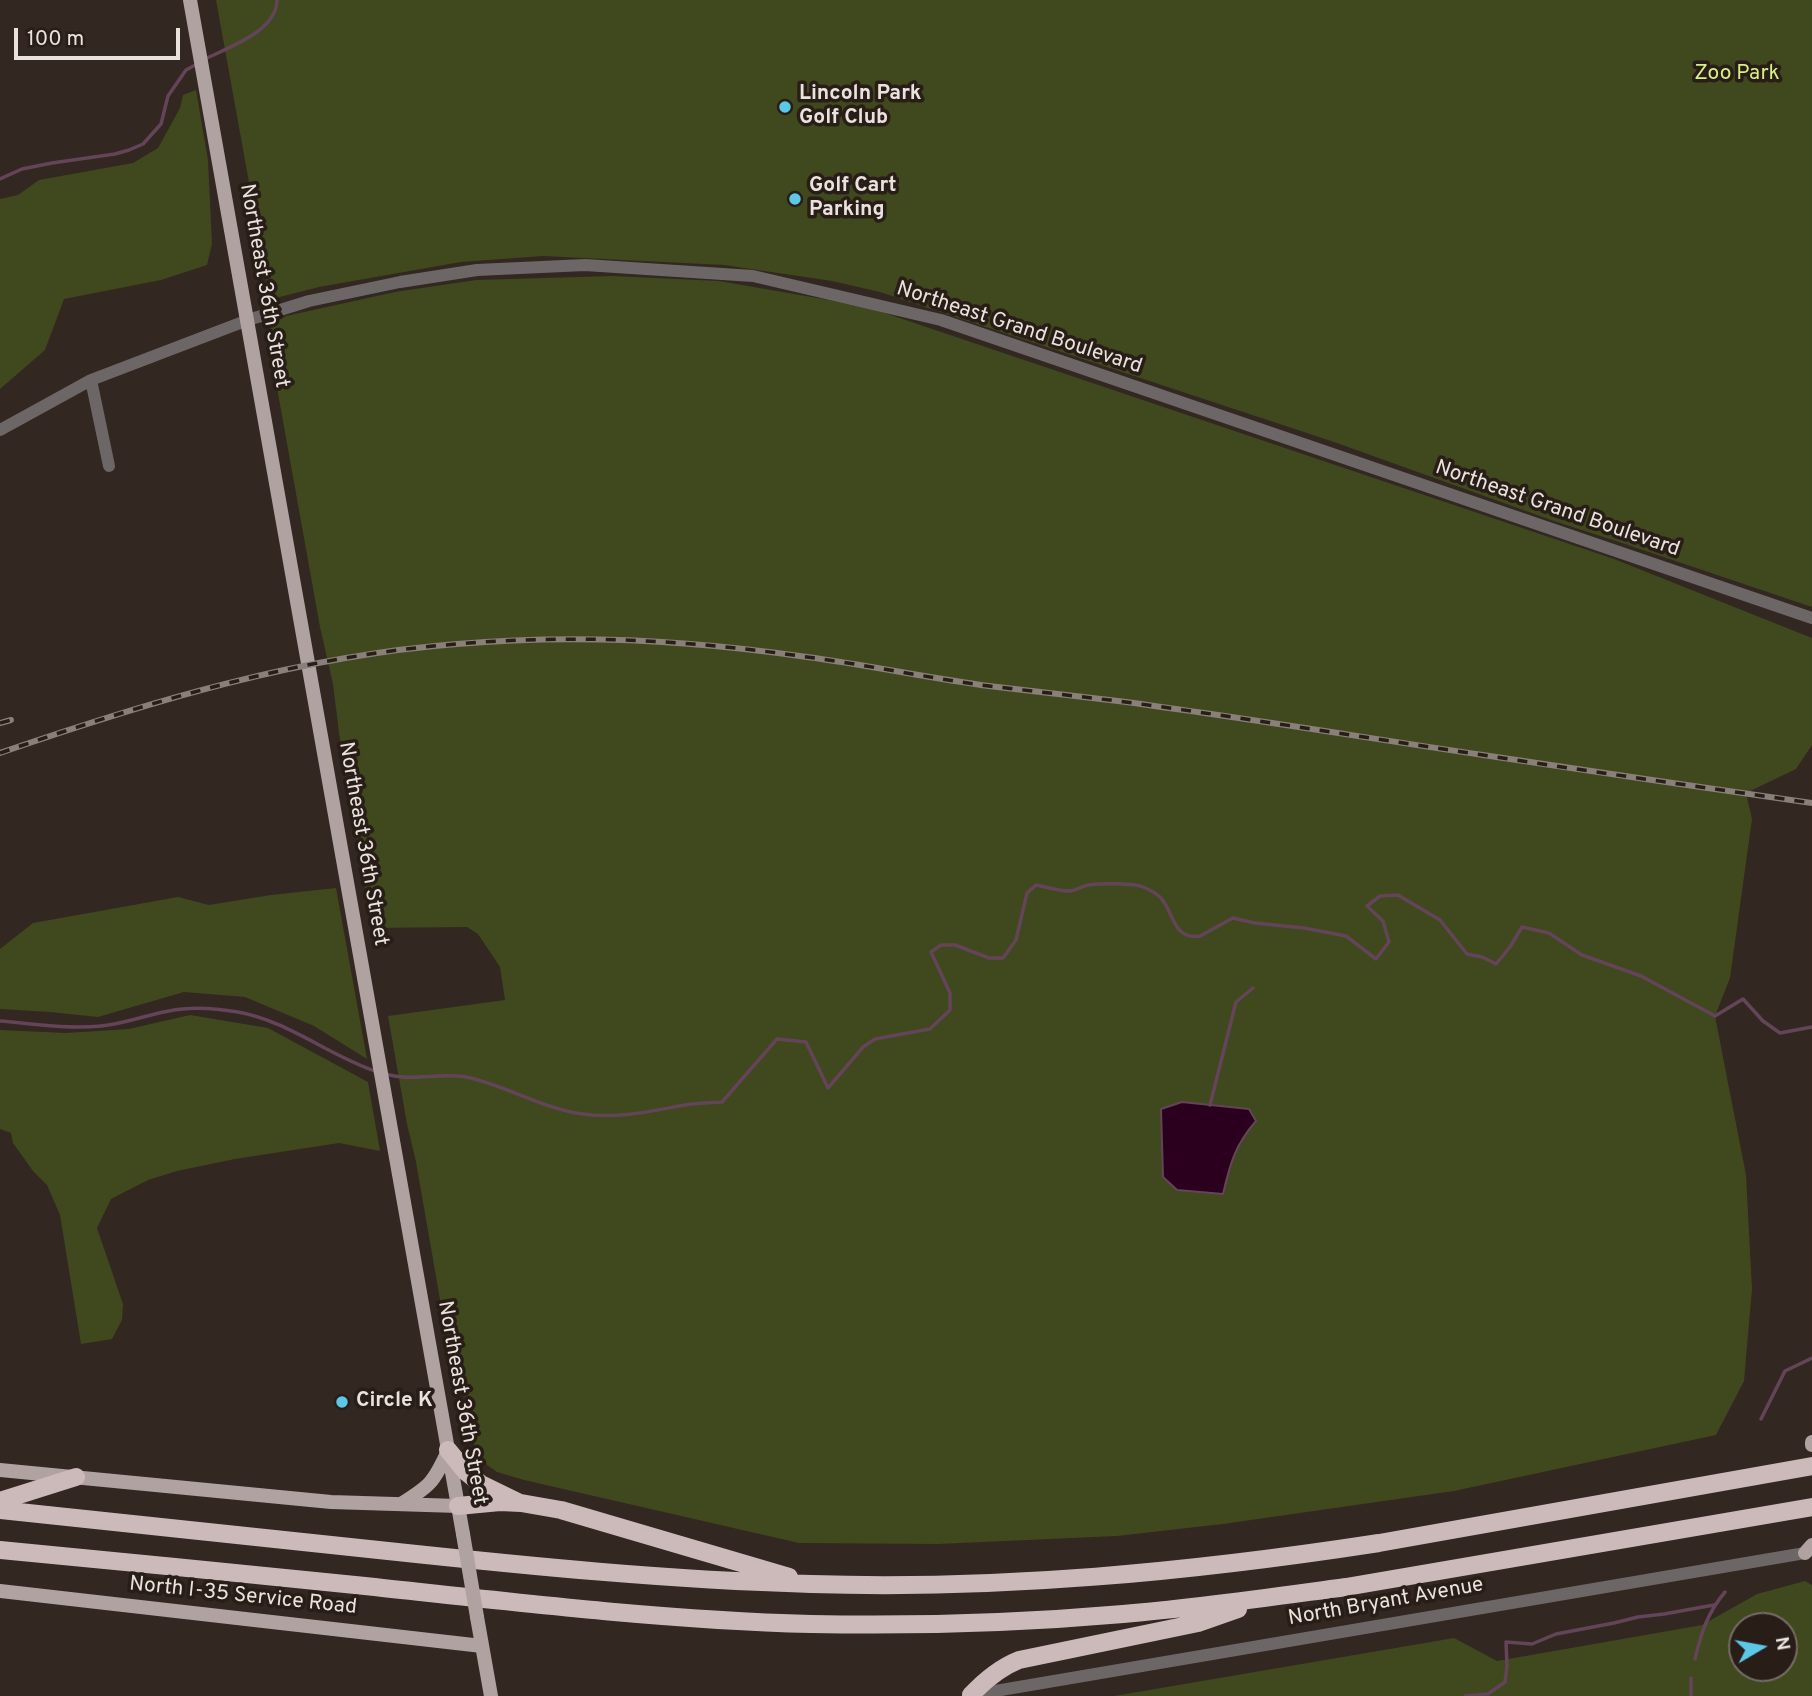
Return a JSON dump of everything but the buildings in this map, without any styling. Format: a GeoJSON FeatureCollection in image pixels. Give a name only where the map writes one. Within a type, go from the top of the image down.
{"type":"FeatureCollection","features":[{"type":"Feature","properties":{"kind":"highway"},"geometry":{"type":"LineString","coordinates":[[448,1450],[466,1472],[481,1484],[521,1503]]}},
{"type":"Feature","properties":{"kind":"highway"},"geometry":{"type":"LineString","coordinates":[[0,1510],[506,1563],[720,1581],[998,1584],[1203,1568],[1379,1543],[1812,1466]]}},
{"type":"Feature","properties":{"kind":"highway"},"geometry":{"type":"LineString","coordinates":[[0,1501],[76,1477]]}},
{"type":"Feature","properties":{"kind":"highway"},"geometry":{"type":"LineString","coordinates":[[458,1506],[521,1503],[561,1510],[813,1584]]}},
{"type":"Feature","properties":{"kind":"highway"},"geometry":{"type":"LineString","coordinates":[[0,1550],[548,1605],[719,1619],[813,1624],[914,1624],[1051,1619],[1185,1608],[1271,1597],[1346,1587],[1812,1507]]}},
{"type":"Feature","properties":{"kind":"highway"},"geometry":{"type":"LineString","coordinates":[[969,1696],[998,1670],[1018,1660],[1198,1623],[1271,1597]]}},
{"type":"Feature","properties":{"kind":"main road","name":"Northeast 36th Street"},"geometry":{"type":"LineString","coordinates":[[190,0],[491,1696]]}},
{"type":"Feature","properties":{"kind":"main road"},"geometry":{"type":"LineString","coordinates":[[401,1504],[425,1489],[436,1477],[448,1450]]}},
{"type":"Feature","properties":{"kind":"main road"},"geometry":{"type":"LineString","coordinates":[[0,1470],[318,1501],[458,1506]]}},
{"type":"Feature","properties":{"kind":"main road","name":"North I-35 Service Road"},"geometry":{"type":"LineString","coordinates":[[0,1591],[482,1646]]}},
{"type":"Feature","properties":{"kind":"street","name":"Northeast Grand Boulevard"},"geometry":{"type":"LineString","coordinates":[[0,430],[91,380],[248,320],[309,301],[400,282],[477,270],[585,265],[753,276],[941,320],[1812,618]]}},
{"type":"Feature","properties":{"kind":"street"},"geometry":{"type":"LineString","coordinates":[[91,380],[109,466]]}},
{"type":"Feature","properties":{"kind":"street","name":"North Bryant Avenue"},"geometry":{"type":"LineString","coordinates":[[969,1696],[1810,1550]]}},
{"type":"Feature","properties":{"kind":"green space","name":"Zoo Park"},"geometry":{"type":"Polygon","coordinates":[[[216,0],[1812,0],[1812,607],[1551,520],[1337,443],[880,292],[832,281],[724,265],[543,256],[461,262],[319,287],[276,298],[267,282],[216,0]]]}},
{"type":"Feature","properties":{"kind":"green space"},"geometry":{"type":"Polygon","coordinates":[[[196,90],[208,160],[212,244],[207,265],[161,280],[64,299],[45,350],[0,389],[0,199],[18,195],[39,180],[133,163],[158,148],[180,108],[183,95],[196,90]]]}},
{"type":"Feature","properties":{"kind":"green space"},"geometry":{"type":"Polygon","coordinates":[[[613,276],[719,281],[879,311],[1614,559],[1812,638],[1812,745],[1796,769],[1746,793],[1752,819],[1730,978],[1715,1016],[1746,1175],[1752,1289],[1744,1381],[1716,1435],[1454,1491],[1223,1524],[1117,1536],[938,1544],[799,1543],[524,1480],[497,1472],[487,1465],[476,1453],[460,1374],[453,1374],[388,1016],[505,1000],[500,967],[478,934],[467,927],[372,928],[333,684],[320,627],[272,360],[270,325],[286,316],[395,292],[476,280],[613,276]]]}},
{"type":"Feature","properties":{"kind":"green space"},"geometry":{"type":"Polygon","coordinates":[[[336,888],[367,1059],[314,1026],[245,997],[184,992],[98,1017],[0,1009],[0,949],[33,923],[178,897],[209,905],[336,888]]]}},
{"type":"Feature","properties":{"kind":"green space"},"geometry":{"type":"Polygon","coordinates":[[[190,1015],[268,1028],[368,1082],[380,1151],[339,1143],[235,1159],[148,1180],[111,1199],[97,1228],[123,1304],[122,1320],[112,1339],[81,1344],[60,1215],[47,1185],[13,1143],[11,1133],[0,1129],[0,1030],[66,1033],[129,1029],[190,1015]]]}},
{"type":"Feature","properties":{"kind":"green space"},"geometry":{"type":"Polygon","coordinates":[[[1805,1581],[1812,1585],[1812,1696],[1114,1696],[1454,1638],[1497,1661],[1702,1625],[1757,1594],[1805,1581]]]}},
{"type":"Feature","properties":{"kind":"shaded area"},"geometry":{"type":"Polygon","coordinates":[[[1182,1102],[1249,1109],[1256,1121],[1234,1155],[1223,1194],[1177,1190],[1163,1177],[1161,1109],[1182,1102]]]}},
{"type":"Feature","properties":{"kind":"waterway"},"geometry":{"type":"LineString","coordinates":[[205,59],[261,29],[275,11],[277,0]]}},
{"type":"Feature","properties":{"kind":"waterway"},"geometry":{"type":"LineString","coordinates":[[0,179],[22,169],[115,154],[143,144],[161,124],[168,96],[186,70],[199,63]]}},
{"type":"Feature","properties":{"kind":"waterway"},"geometry":{"type":"LineString","coordinates":[[386,1074],[405,1077],[466,1077],[568,1111],[622,1115],[690,1104],[722,1102],[777,1039],[806,1042],[828,1088],[863,1047],[875,1039],[930,1029],[950,1010],[950,993],[931,952],[941,945],[955,945],[989,958],[1003,958],[1016,940],[1027,893],[1036,885],[1068,891],[1094,884],[1139,886],[1161,898],[1175,924],[1184,934],[1200,936],[1233,918],[1346,936],[1376,959],[1389,942],[1383,921],[1367,906],[1380,896],[1398,895],[1440,920],[1467,954],[1496,964],[1522,927],[1549,933],[1582,955],[1641,976],[1715,1016],[1743,999],[1763,1021],[1780,1033],[1812,1027]]}},
{"type":"Feature","properties":{"kind":"waterway"},"geometry":{"type":"LineString","coordinates":[[1210,1105],[1236,1002],[1253,988]]}},
{"type":"Feature","properties":{"kind":"waterway"},"geometry":{"type":"LineString","coordinates":[[0,1021],[88,1027],[178,1009],[221,1009],[256,1016],[274,1023],[375,1071]]}},
{"type":"Feature","properties":{"kind":"waterway"},"geometry":{"type":"LineString","coordinates":[[1761,1419],[1785,1371],[1812,1358]]}},
{"type":"Feature","properties":{"kind":"waterway"},"geometry":{"type":"LineString","coordinates":[[1695,1659],[1706,1623],[1725,1592]]}},
{"type":"Feature","properties":{"kind":"waterway"},"geometry":{"type":"LineString","coordinates":[[1465,1696],[1488,1694],[1505,1682],[1506,1642],[1532,1644],[1556,1634],[1714,1605]]}},
{"type":"Feature","properties":{"kind":"waterway"},"geometry":{"type":"LineString","coordinates":[[1691,1678],[1691,1696]]}},
{"type":"Feature","properties":{"kind":"railway"},"geometry":{"type":"LineString","coordinates":[[0,753],[168,699],[282,670],[340,659],[398,650],[501,641],[632,640],[720,646],[807,657],[966,683],[1118,701],[1812,803]]}},
{"type":"Feature","properties":{"kind":"railway"},"geometry":{"type":"LineString","coordinates":[[0,723],[11,720]]}},
{"type":"Feature","properties":{"kind":"place","name":"Lincoln Park Golf Club"},"geometry":{"type":"Point","coordinates":[785,107]}},
{"type":"Feature","properties":{"kind":"place","name":"Golf Cart Parking"},"geometry":{"type":"Point","coordinates":[795,199]}},
{"type":"Feature","properties":{"kind":"place","name":"Circle K"},"geometry":{"type":"Point","coordinates":[342,1402]}}]}
